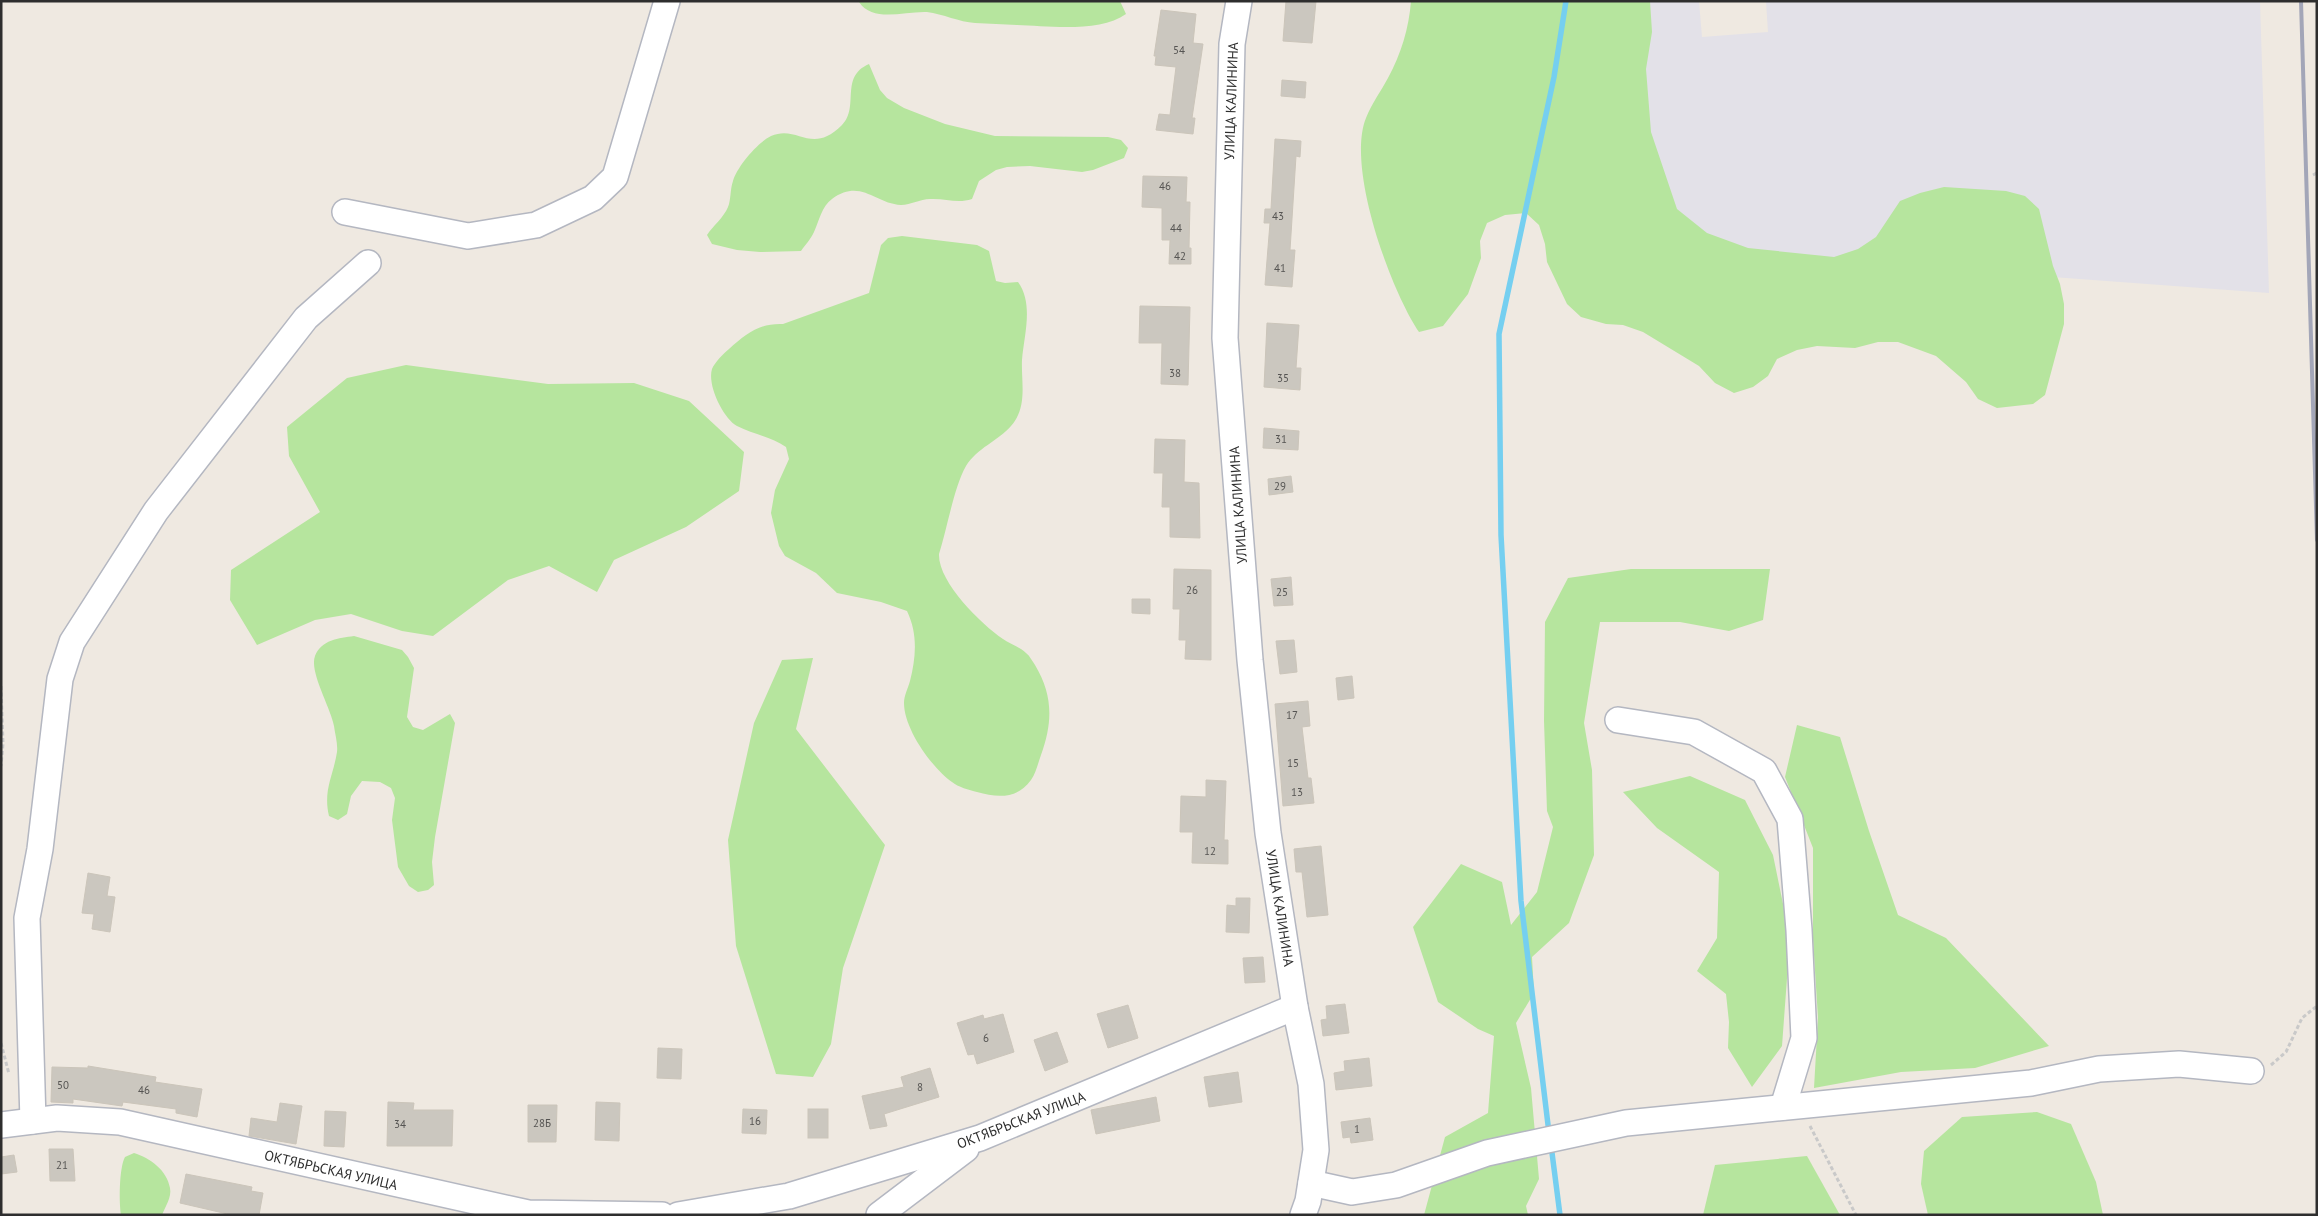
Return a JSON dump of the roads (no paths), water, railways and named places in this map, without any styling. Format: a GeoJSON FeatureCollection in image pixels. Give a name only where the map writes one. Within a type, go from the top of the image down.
{"type":"FeatureCollection","features":[{"type":"Feature","properties":{"kind":"street"},"geometry":{"type":"LineString","coordinates":[[345,212],[468,236],[536,225],[593,198],[615,177],[667,1]]}},
{"type":"Feature","properties":{"kind":"street","name":"УЛИЦА КАЛИНИНА"},"geometry":{"type":"LineString","coordinates":[[1239,1],[1232,44],[1225,338],[1251,670],[1268,832],[1295,1007],[1311,1084],[1316,1150],[1311,1183],[1303,1215]]}},
{"type":"Feature","properties":{"kind":"street"},"geometry":{"type":"LineString","coordinates":[[33,1121],[27,918],[40,848],[60,679],[72,642],[156,511],[306,318],[368,263]]}},
{"type":"Feature","properties":{"kind":"street"},"geometry":{"type":"LineString","coordinates":[[1618,720],[1694,732],[1764,771],[1790,819],[1799,930],[1804,1038],[1791,1107]]}},
{"type":"Feature","properties":{"kind":"street","name":"ОКТЯБРЬСКАЯ УЛИЦА"},"geometry":{"type":"LineString","coordinates":[[678,1215],[789,1196],[980,1138],[1295,1007]]}},
{"type":"Feature","properties":{"kind":"street"},"geometry":{"type":"LineString","coordinates":[[1311,1183],[1352,1192],[1396,1185],[1486,1153],[1626,1123],[2031,1084],[2099,1069],[2179,1064],[2251,1072]]}},
{"type":"Feature","properties":{"kind":"street","name":"ОКТЯБРЬСКАЯ УЛИЦА"},"geometry":{"type":"LineString","coordinates":[[1,1125],[57,1118],[120,1122],[528,1213],[662,1215]]}},
{"type":"Feature","properties":{"kind":"street"},"geometry":{"type":"LineString","coordinates":[[879,1215],[980,1138]]}},
{"type":"Feature","properties":{"kind":"waterway"},"geometry":{"type":"LineString","coordinates":[[1549,1133],[1521,901],[1501,535],[1499,334],[1554,77],[1566,1]]}},
{"type":"Feature","properties":{"kind":"waterway"},"geometry":{"type":"LineString","coordinates":[[1551,1145],[1560,1215]]}},
{"type":"Feature","properties":{"kind":"railway"},"geometry":{"type":"LineString","coordinates":[[2301,1],[2317,540]]}}]}
